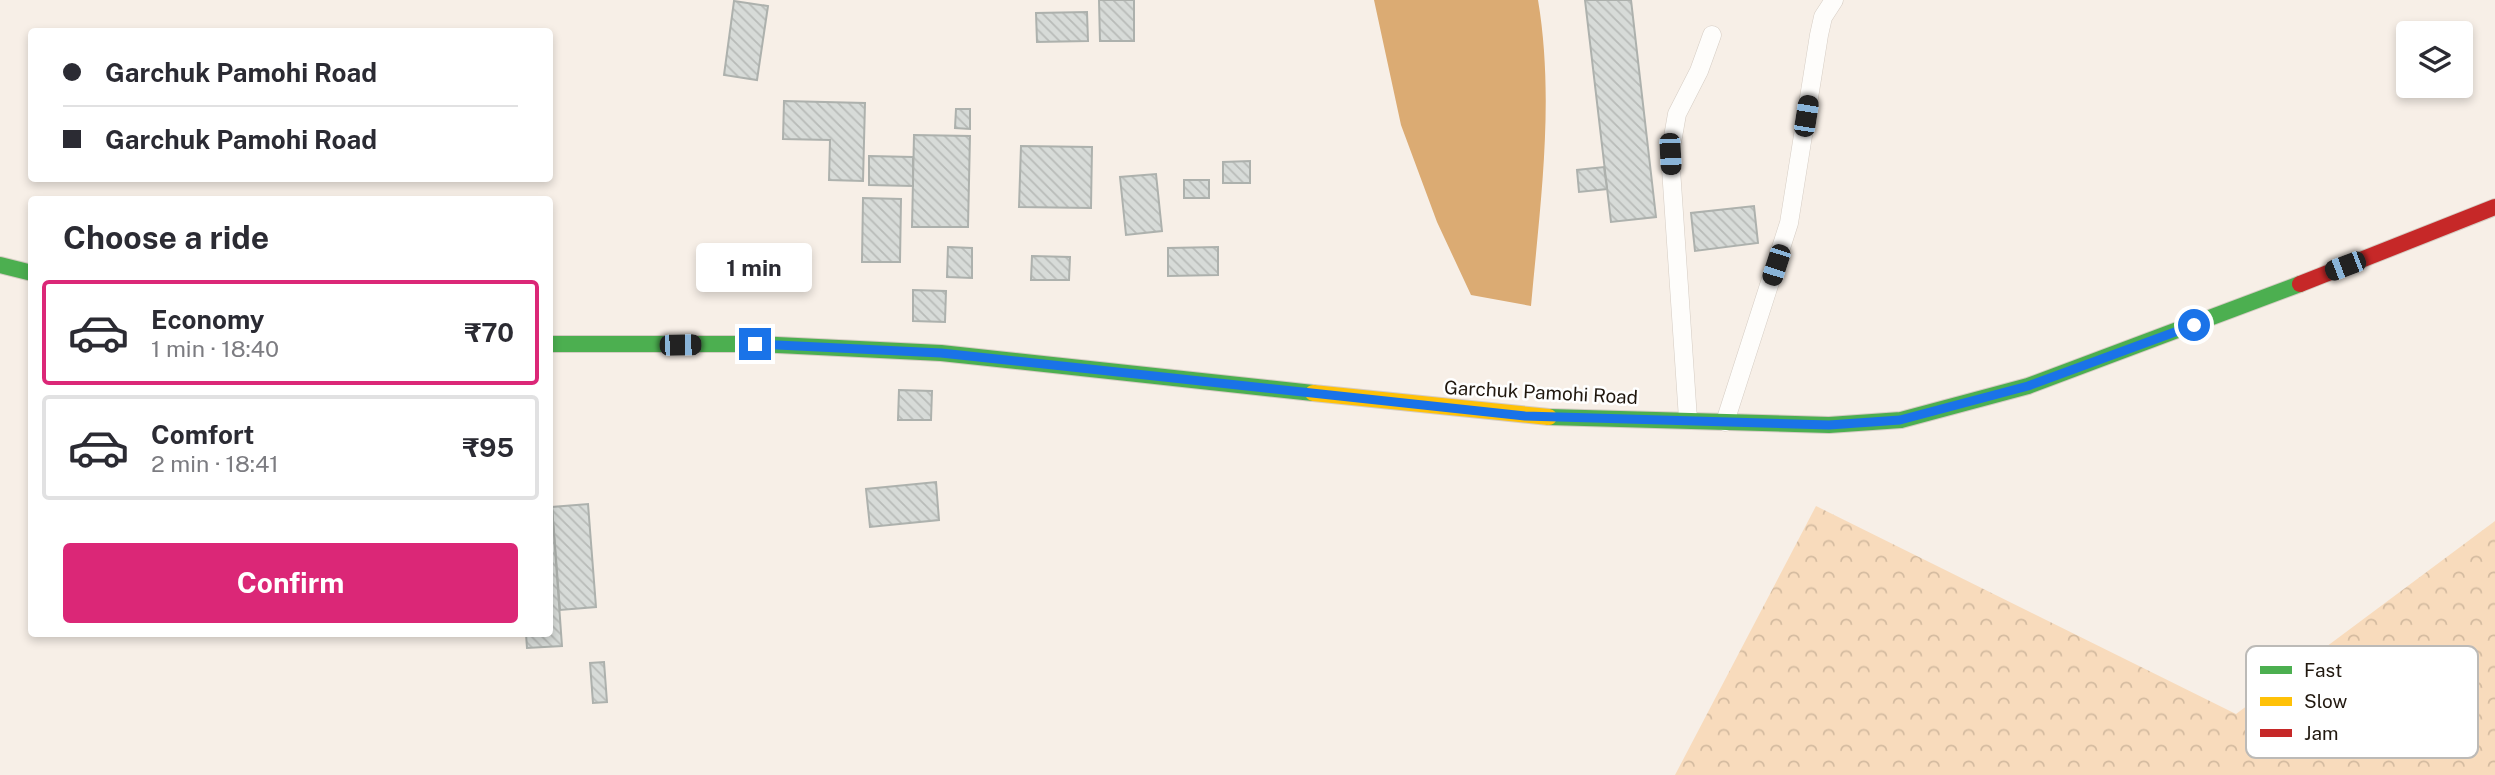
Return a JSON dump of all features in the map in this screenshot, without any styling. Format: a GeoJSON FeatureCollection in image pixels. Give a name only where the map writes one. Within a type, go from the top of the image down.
{"type":"FeatureCollection","features":[{"type":"Feature","properties":{"kind":"main road","name":"Garchuk Pamohi Road"},"geometry":{"type":"LineString","coordinates":[[553,344],[755,344],[941,353],[1525,416],[1829,425],[1900,420],[2028,386],[2169,335],[2495,207]]}},
{"type":"Feature","properties":{"kind":"main road"},"geometry":{"type":"LineString","coordinates":[[0,265],[28,272]]}},
{"type":"Feature","properties":{"kind":"lane"},"geometry":{"type":"LineString","coordinates":[[1725,422],[1789,223],[1819,35],[1824,17],[1834,0]]}},
{"type":"Feature","properties":{"kind":"lane"},"geometry":{"type":"LineString","coordinates":[[1688,419],[1670,154],[1677,114],[1699,71],[1712,35]]}},
{"type":"Feature","properties":{"kind":"green space"},"geometry":{"type":"Polygon","coordinates":[[[1816,506],[2236,714],[2246,707],[2246,758],[2478,758],[2478,646],[2327,646],[2495,521],[2495,775],[1675,775],[1816,506]]]}},
{"type":"Feature","properties":{"kind":"shaded area"},"geometry":{"type":"Polygon","coordinates":[[[1374,0],[1538,0],[1543,38],[1546,115],[1531,306],[1471,295],[1437,222],[1401,125],[1374,0]]]}},
{"type":"Feature","properties":{"kind":"building"},"geometry":{"type":"Polygon","coordinates":[[[1099,0],[1134,0],[1134,41],[1100,41],[1099,0]]]}},
{"type":"Feature","properties":{"kind":"building"},"geometry":{"type":"Polygon","coordinates":[[[1585,0],[1631,0],[1656,217],[1611,222],[1585,0]]]}},
{"type":"Feature","properties":{"kind":"building"},"geometry":{"type":"Polygon","coordinates":[[[734,1],[768,6],[757,80],[724,75],[734,1]]]}},
{"type":"Feature","properties":{"kind":"building"},"geometry":{"type":"Polygon","coordinates":[[[1087,12],[1088,41],[1037,42],[1036,13],[1087,12]]]}},
{"type":"Feature","properties":{"kind":"building"},"geometry":{"type":"Polygon","coordinates":[[[784,101],[865,103],[863,181],[829,180],[830,140],[783,139],[784,101]]]}},
{"type":"Feature","properties":{"kind":"building"},"geometry":{"type":"Polygon","coordinates":[[[956,109],[970,109],[970,129],[955,128],[956,109]]]}},
{"type":"Feature","properties":{"kind":"building"},"geometry":{"type":"Polygon","coordinates":[[[914,135],[970,136],[968,227],[912,227],[914,135]]]}},
{"type":"Feature","properties":{"kind":"building"},"geometry":{"type":"Polygon","coordinates":[[[1021,146],[1092,147],[1091,208],[1019,207],[1021,146]]]}},
{"type":"Feature","properties":{"kind":"building"},"geometry":{"type":"Polygon","coordinates":[[[869,156],[913,157],[913,186],[869,185],[869,156]]]}},
{"type":"Feature","properties":{"kind":"building"},"geometry":{"type":"Polygon","coordinates":[[[1250,161],[1250,183],[1223,183],[1223,162],[1250,161]]]}},
{"type":"Feature","properties":{"kind":"building"},"geometry":{"type":"Polygon","coordinates":[[[1604,167],[1607,189],[1579,192],[1577,170],[1604,167]]]}},
{"type":"Feature","properties":{"kind":"building"},"geometry":{"type":"Polygon","coordinates":[[[1156,174],[1162,231],[1126,235],[1120,177],[1156,174]]]}},
{"type":"Feature","properties":{"kind":"building"},"geometry":{"type":"Polygon","coordinates":[[[1184,180],[1209,180],[1209,198],[1184,198],[1184,180]]]}},
{"type":"Feature","properties":{"kind":"building"},"geometry":{"type":"Polygon","coordinates":[[[863,198],[901,199],[900,262],[862,262],[863,198]]]}},
{"type":"Feature","properties":{"kind":"building"},"geometry":{"type":"Polygon","coordinates":[[[1754,206],[1758,243],[1695,251],[1691,213],[1754,206]]]}},
{"type":"Feature","properties":{"kind":"building"},"geometry":{"type":"Polygon","coordinates":[[[948,247],[972,248],[972,278],[947,277],[948,247]]]}},
{"type":"Feature","properties":{"kind":"building"},"geometry":{"type":"Polygon","coordinates":[[[1218,247],[1218,275],[1168,276],[1168,248],[1218,247]]]}},
{"type":"Feature","properties":{"kind":"building"},"geometry":{"type":"Polygon","coordinates":[[[1032,256],[1070,257],[1069,280],[1031,280],[1032,256]]]}},
{"type":"Feature","properties":{"kind":"building"},"geometry":{"type":"Polygon","coordinates":[[[913,290],[946,291],[945,322],[913,321],[913,290]]]}},
{"type":"Feature","properties":{"kind":"building"},"geometry":{"type":"Polygon","coordinates":[[[899,390],[932,391],[931,420],[898,420],[899,390]]]}},
{"type":"Feature","properties":{"kind":"building"},"geometry":{"type":"Polygon","coordinates":[[[936,482],[939,520],[870,527],[866,489],[936,482]]]}},
{"type":"Feature","properties":{"kind":"building"},"geometry":{"type":"Polygon","coordinates":[[[588,504],[596,607],[560,610],[553,507],[588,504]]]}},
{"type":"Feature","properties":{"kind":"building"},"geometry":{"type":"Polygon","coordinates":[[[553,521],[562,646],[527,648],[526,637],[553,637],[553,521]]]}},
{"type":"Feature","properties":{"kind":"building"},"geometry":{"type":"Polygon","coordinates":[[[604,662],[607,702],[593,703],[590,663],[604,662]]]}},
{"type":"Feature","properties":{"kind":"traffic: fast"},"geometry":{"type":"LineString","coordinates":[[0,265],[28,272]]}},
{"type":"Feature","properties":{"kind":"traffic: fast"},"geometry":{"type":"LineString","coordinates":[[1549,417],[1829,425],[1901,420],[2028,386],[2300,284]]}},
{"type":"Feature","properties":{"kind":"traffic: fast"},"geometry":{"type":"LineString","coordinates":[[553,344],[755,344],[941,353],[1313,393]]}},
{"type":"Feature","properties":{"kind":"traffic: slow"},"geometry":{"type":"LineString","coordinates":[[1313,393],[1549,417]]}},
{"type":"Feature","properties":{"kind":"traffic: jam"},"geometry":{"type":"LineString","coordinates":[[2300,284],[2495,207]]}},
{"type":"Feature","properties":{"kind":"route"},"geometry":{"type":"LineString","coordinates":[[755,344],[941,353],[1525,416],[1829,425],[1900,420],[2028,386],[2194,325]]}}]}
